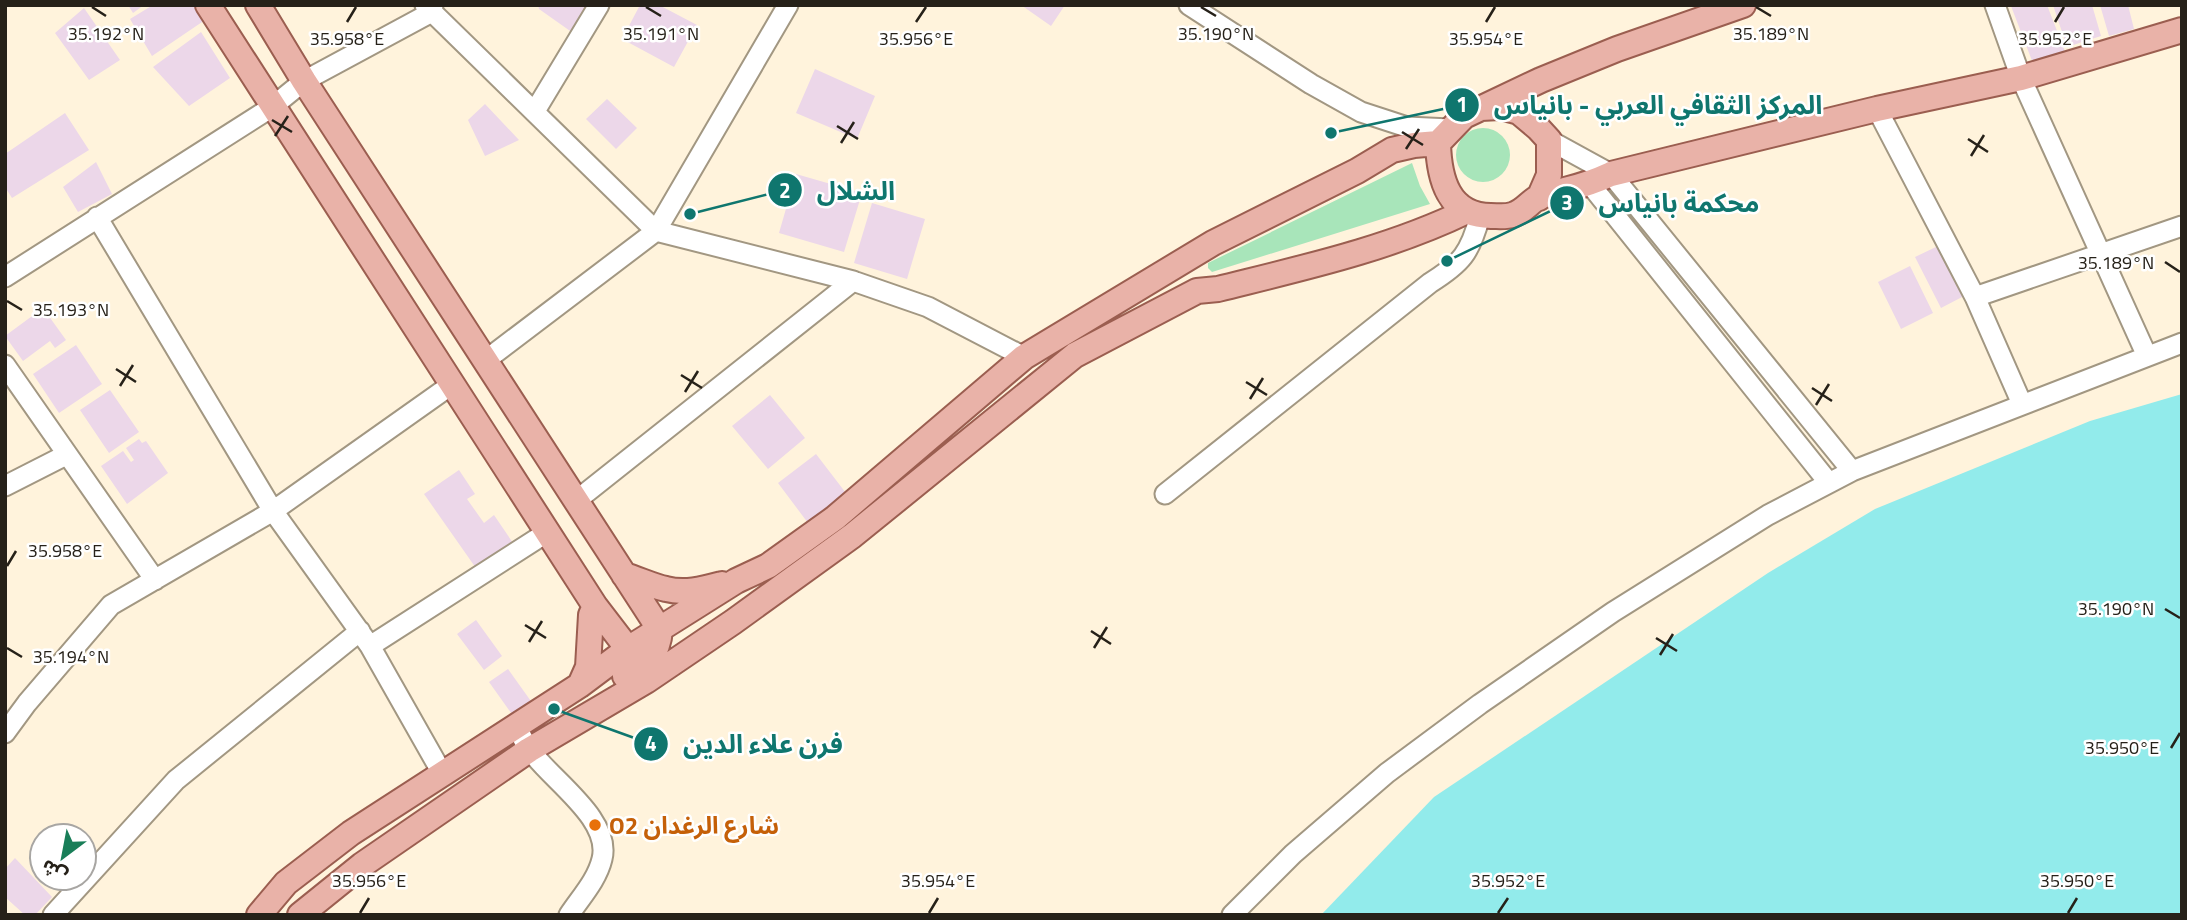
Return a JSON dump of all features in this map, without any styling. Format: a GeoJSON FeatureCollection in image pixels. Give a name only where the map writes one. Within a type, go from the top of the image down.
{"type":"FeatureCollection","features":[{"type":"Feature","properties":{"kind":"main road"},"geometry":{"type":"LineString","coordinates":[[208,5],[546,533],[594,606],[628,649]]}},
{"type":"Feature","properties":{"kind":"main road"},"geometry":{"type":"LineString","coordinates":[[258,5],[304,81],[624,575],[657,642]]}},
{"type":"Feature","properties":{"kind":"main road"},"geometry":{"type":"LineString","coordinates":[[624,575],[665,589],[695,591],[736,581],[768,566],[835,518],[1024,357],[1213,243],[1357,171],[1392,150],[1444,136],[1464,116],[1541,80],[1617,49],[1743,5]]}},
{"type":"Feature","properties":{"kind":"main road"},"geometry":{"type":"LineString","coordinates":[[300,915],[362,865],[539,744],[646,681],[733,622],[852,536],[1075,355],[1197,291],[1218,289],[1343,258],[1473,214],[1511,216],[1526,209],[1539,198],[1600,179],[1877,109],[2021,78],[2182,30]]}},
{"type":"Feature","properties":{"kind":"main road"},"geometry":{"type":"LineString","coordinates":[[1481,108],[1500,107],[1519,112],[1549,140],[1549,175],[1539,198]]}},
{"type":"Feature","properties":{"kind":"main road"},"geometry":{"type":"LineString","coordinates":[[1444,136],[1439,164],[1443,183],[1452,199],[1473,214]]}},
{"type":"Feature","properties":{"kind":"main road"},"geometry":{"type":"LineString","coordinates":[[1178,264],[1197,291]]}},
{"type":"Feature","properties":{"kind":"main road"},"geometry":{"type":"LineString","coordinates":[[539,744],[562,718],[646,662],[657,642],[736,581]]}},
{"type":"Feature","properties":{"kind":"main road"},"geometry":{"type":"LineString","coordinates":[[580,685],[588,667],[591,615],[594,606]]}},
{"type":"Feature","properties":{"kind":"main road"},"geometry":{"type":"LineString","coordinates":[[259,915],[286,883],[351,833],[580,685],[628,649],[657,642],[681,642],[707,627],[733,622]]}},
{"type":"Feature","properties":{"kind":"street"},"geometry":{"type":"LineString","coordinates":[[535,111],[599,5]]}},
{"type":"Feature","properties":{"kind":"street"},"geometry":{"type":"LineString","coordinates":[[486,360],[656,231],[788,5]]}},
{"type":"Feature","properties":{"kind":"street"},"geometry":{"type":"LineString","coordinates":[[1189,5],[1311,84],[1361,112],[1444,136]]}},
{"type":"Feature","properties":{"kind":"street"},"geometry":{"type":"LineString","coordinates":[[1995,5],[2021,78],[2147,356]]}},
{"type":"Feature","properties":{"kind":"street"},"geometry":{"type":"LineString","coordinates":[[5,277],[272,107],[304,81],[430,7],[656,231],[853,281],[928,307],[1024,357]]}},
{"type":"Feature","properties":{"kind":"street"},"geometry":{"type":"LineString","coordinates":[[1877,109],[1975,298],[2022,404]]}},
{"type":"Feature","properties":{"kind":"street"},"geometry":{"type":"LineString","coordinates":[[1549,140],[1600,179],[1852,471]]}},
{"type":"Feature","properties":{"kind":"street"},"geometry":{"type":"LineString","coordinates":[[1600,179],[1829,483]]}},
{"type":"Feature","properties":{"kind":"street"},"geometry":{"type":"LineString","coordinates":[[1165,494],[1430,283],[1452,269],[1474,241],[1473,214]]}},
{"type":"Feature","properties":{"kind":"street"},"geometry":{"type":"LineString","coordinates":[[97,218],[273,511],[365,638],[442,773]]}},
{"type":"Feature","properties":{"kind":"street"},"geometry":{"type":"LineString","coordinates":[[1975,298],[2182,226]]}},
{"type":"Feature","properties":{"kind":"street"},"geometry":{"type":"LineString","coordinates":[[577,500],[853,281]]}},
{"type":"Feature","properties":{"kind":"street"},"geometry":{"type":"LineString","coordinates":[[1232,915],[1293,854],[1387,773],[1480,704],[1613,612],[1768,515],[1852,471],[2182,343]]}},
{"type":"Feature","properties":{"kind":"street"},"geometry":{"type":"LineString","coordinates":[[5,365],[155,580]]}},
{"type":"Feature","properties":{"kind":"street"},"geometry":{"type":"LineString","coordinates":[[5,733],[27,703],[111,605],[273,511],[451,385]]}},
{"type":"Feature","properties":{"kind":"street"},"geometry":{"type":"LineString","coordinates":[[5,486],[66,455]]}},
{"type":"Feature","properties":{"kind":"street"},"geometry":{"type":"LineString","coordinates":[[53,915],[176,780],[365,638],[546,533]]}},
{"type":"Feature","properties":{"kind":"street"},"geometry":{"type":"LineString","coordinates":[[516,726],[539,744],[595,823],[604,841],[602,859],[594,880],[569,915]]}},
{"type":"Feature","properties":{"kind":"green space"},"geometry":{"type":"Polygon","coordinates":[[[1483,128],[1502,136],[1510,155],[1502,174],[1483,182],[1464,174],[1456,155],[1464,136],[1483,128]]]}},
{"type":"Feature","properties":{"kind":"green space"},"geometry":{"type":"Polygon","coordinates":[[[1412,163],[1430,204],[1212,272],[1208,268],[1208,263],[1412,163]]]}},
{"type":"Feature","properties":{"kind":"water"},"geometry":{"type":"Polygon","coordinates":[[[2182,394],[2182,915],[1321,915],[1434,797],[1768,573],[1875,509],[2090,421],[2182,394]]]}},
{"type":"Feature","properties":{"kind":"building"},"geometry":{"type":"Polygon","coordinates":[[[128,5],[144,5],[133,13],[128,5]]]}},
{"type":"Feature","properties":{"kind":"building"},"geometry":{"type":"Polygon","coordinates":[[[153,5],[200,5],[208,18],[152,56],[130,19],[153,5]]]}},
{"type":"Feature","properties":{"kind":"building"},"geometry":{"type":"Polygon","coordinates":[[[538,5],[588,5],[573,33],[539,9],[538,5]]]}},
{"type":"Feature","properties":{"kind":"building"},"geometry":{"type":"Polygon","coordinates":[[[640,5],[659,5],[697,25],[674,67],[622,39],[640,5]]]}},
{"type":"Feature","properties":{"kind":"building"},"geometry":{"type":"Polygon","coordinates":[[[1021,5],[1065,5],[1051,26],[1021,5]]]}},
{"type":"Feature","properties":{"kind":"building"},"geometry":{"type":"Polygon","coordinates":[[[2047,5],[2066,54],[2034,66],[2011,6],[2047,5]]]}},
{"type":"Feature","properties":{"kind":"building"},"geometry":{"type":"Polygon","coordinates":[[[2053,5],[2092,5],[2101,36],[2067,47],[2053,5]]]}},
{"type":"Feature","properties":{"kind":"building"},"geometry":{"type":"Polygon","coordinates":[[[2100,5],[2128,5],[2134,29],[2109,36],[2100,5]]]}},
{"type":"Feature","properties":{"kind":"building"},"geometry":{"type":"Polygon","coordinates":[[[84,8],[120,60],[89,80],[55,33],[84,8]]]}},
{"type":"Feature","properties":{"kind":"building"},"geometry":{"type":"Polygon","coordinates":[[[201,32],[230,78],[189,106],[153,67],[201,32]]]}},
{"type":"Feature","properties":{"kind":"building"},"geometry":{"type":"Polygon","coordinates":[[[815,69],[875,96],[857,139],[796,113],[815,69]]]}},
{"type":"Feature","properties":{"kind":"building"},"geometry":{"type":"Polygon","coordinates":[[[607,99],[637,128],[616,149],[586,119],[607,99]]]}},
{"type":"Feature","properties":{"kind":"building"},"geometry":{"type":"Polygon","coordinates":[[[485,104],[519,140],[485,156],[468,120],[485,104]]]}},
{"type":"Feature","properties":{"kind":"building"},"geometry":{"type":"Polygon","coordinates":[[[65,113],[89,150],[12,198],[5,187],[5,154],[65,113]]]}},
{"type":"Feature","properties":{"kind":"building"},"geometry":{"type":"Polygon","coordinates":[[[96,162],[112,194],[78,212],[63,187],[96,162]]]}},
{"type":"Feature","properties":{"kind":"building"},"geometry":{"type":"Polygon","coordinates":[[[796,174],[862,193],[844,252],[779,233],[796,174]]]}},
{"type":"Feature","properties":{"kind":"building"},"geometry":{"type":"Polygon","coordinates":[[[872,203],[925,219],[907,279],[854,263],[872,203]]]}},
{"type":"Feature","properties":{"kind":"building"},"geometry":{"type":"Polygon","coordinates":[[[1938,246],[1964,296],[1941,308],[1915,257],[1938,246]]]}},
{"type":"Feature","properties":{"kind":"building"},"geometry":{"type":"Polygon","coordinates":[[[1910,266],[1933,313],[1901,329],[1878,282],[1910,266]]]}},
{"type":"Feature","properties":{"kind":"building"},"geometry":{"type":"Polygon","coordinates":[[[43,308],[66,340],[55,348],[50,341],[23,361],[5,336],[43,308]]]}},
{"type":"Feature","properties":{"kind":"building"},"geometry":{"type":"Polygon","coordinates":[[[76,345],[102,384],[59,413],[33,374],[76,345]]]}},
{"type":"Feature","properties":{"kind":"building"},"geometry":{"type":"Polygon","coordinates":[[[110,390],[139,432],[109,453],[80,410],[110,390]]]}},
{"type":"Feature","properties":{"kind":"building"},"geometry":{"type":"Polygon","coordinates":[[[770,395],[805,438],[768,469],[732,426],[770,395]]]}},
{"type":"Feature","properties":{"kind":"building"},"geometry":{"type":"Polygon","coordinates":[[[139,439],[142,443],[146,441],[168,473],[127,504],[101,466],[123,451],[131,462],[134,460],[126,448],[139,439]]]}},
{"type":"Feature","properties":{"kind":"building"},"geometry":{"type":"Polygon","coordinates":[[[816,454],[849,497],[811,527],[778,483],[816,454]]]}},
{"type":"Feature","properties":{"kind":"building"},"geometry":{"type":"Polygon","coordinates":[[[459,470],[475,494],[467,499],[484,523],[494,515],[515,546],[478,571],[424,494],[459,470]]]}},
{"type":"Feature","properties":{"kind":"building"},"geometry":{"type":"Polygon","coordinates":[[[476,620],[502,656],[484,670],[457,634],[476,620]]]}},
{"type":"Feature","properties":{"kind":"building"},"geometry":{"type":"Polygon","coordinates":[[[508,669],[533,704],[514,717],[489,682],[508,669]]]}},
{"type":"Feature","properties":{"kind":"building"},"geometry":{"type":"Polygon","coordinates":[[[15,858],[28,872],[28,892],[47,892],[52,897],[35,915],[25,915],[5,897],[5,869],[15,858]]]}},
{"type":"Feature","properties":{"kind":"place","name":"المركز الثقافي العربي - بانياس"},"geometry":{"type":"Point","coordinates":[1331,133]}},
{"type":"Feature","properties":{"kind":"place","name":"الشلال"},"geometry":{"type":"Point","coordinates":[690,214]}},
{"type":"Feature","properties":{"kind":"place","name":"محكمة بانياس"},"geometry":{"type":"Point","coordinates":[1447,261]}},
{"type":"Feature","properties":{"kind":"place","name":"فرن علاء الدين"},"geometry":{"type":"Point","coordinates":[554,709]}},
{"type":"Feature","properties":{"kind":"place","name":"O2 شارع الرغدان"},"geometry":{"type":"Point","coordinates":[595,825]}}]}
